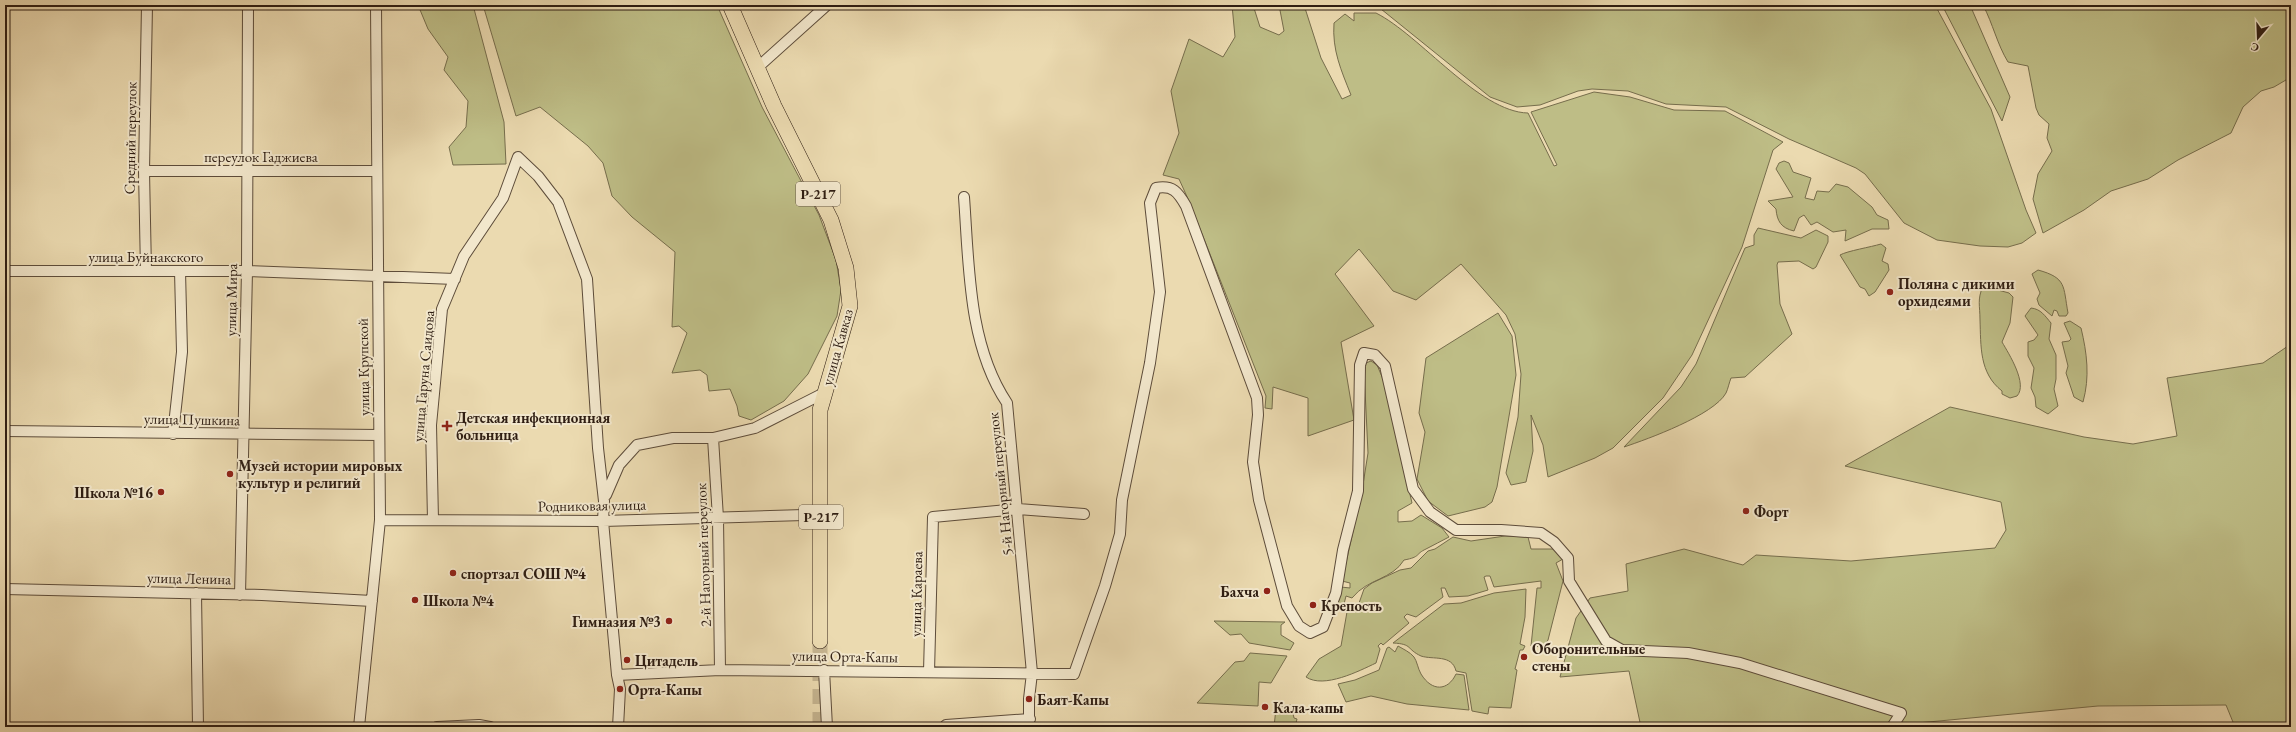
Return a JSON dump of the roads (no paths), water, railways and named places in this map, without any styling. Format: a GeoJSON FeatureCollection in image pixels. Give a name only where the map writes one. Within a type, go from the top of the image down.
{"type":"FeatureCollection","features":[{"type":"Feature","properties":{"kind":"highway","name":"улица Кавказ"},"geometry":{"type":"LineString","coordinates":[[730,5],[757,68],[831,220],[846,268],[850,306],[824,393],[820,410],[818,438],[821,515],[820,641]]}},
{"type":"Feature","properties":{"kind":"street","name":"Средний переулок"},"geometry":{"type":"LineString","coordinates":[[146,271],[144,171],[147,5]]}},
{"type":"Feature","properties":{"kind":"street","name":"улица Мира"},"geometry":{"type":"LineString","coordinates":[[240,595],[247,271],[248,5]]}},
{"type":"Feature","properties":{"kind":"street","name":"улица Крупской"},"geometry":{"type":"LineString","coordinates":[[358,727],[380,520],[376,276],[376,5]]}},
{"type":"Feature","properties":{"kind":"street"},"geometry":{"type":"LineString","coordinates":[[757,68],[827,5]]}},
{"type":"Feature","properties":{"kind":"street","name":"улица Гаруна Саидова"},"geometry":{"type":"LineString","coordinates":[[433,520],[431,425],[442,309],[464,256],[503,198],[518,157],[538,176],[558,202],[587,279],[598,448],[604,501]]}},
{"type":"Feature","properties":{"kind":"street","name":"переулок Гаджиева"},"geometry":{"type":"LineString","coordinates":[[144,171],[377,171]]}},
{"type":"Feature","properties":{"kind":"street","name":"улица Орта-Капы"},"geometry":{"type":"LineString","coordinates":[[617,675],[720,670],[1074,674],[1105,586],[1120,534],[1122,500],[1150,363],[1160,292],[1150,203],[1156,188],[1166,186],[1177,191],[1186,206],[1257,398],[1258,414],[1253,462],[1259,500],[1287,606],[1303,630],[1310,633],[1323,627],[1336,593],[1343,550],[1358,491],[1360,365],[1364,353],[1375,355],[1385,366],[1413,489],[1430,512],[1456,530],[1501,530],[1541,533],[1554,542],[1568,558],[1569,581],[1606,641],[1622,650],[1688,653],[1740,663],[1901,713],[1892,727]]}},
{"type":"Feature","properties":{"kind":"street","name":"5-й Нагорный переулок"},"geometry":{"type":"LineString","coordinates":[[964,197],[974,317],[996,387],[1007,403],[1032,673],[1029,699],[1030,723]]}},
{"type":"Feature","properties":{"kind":"street","name":"улица Буйнакского"},"geometry":{"type":"LineString","coordinates":[[5,271],[247,271],[455,280]]}},
{"type":"Feature","properties":{"kind":"street"},"geometry":{"type":"LineString","coordinates":[[173,434],[182,352],[180,271]]}},
{"type":"Feature","properties":{"kind":"street"},"geometry":{"type":"LineString","coordinates":[[618,727],[620,689],[617,675],[603,521],[604,501],[608,487],[619,465],[637,445],[673,438],[713,438],[755,428],[824,393]]}},
{"type":"Feature","properties":{"kind":"street","name":"улица Пушкина"},"geometry":{"type":"LineString","coordinates":[[5,431],[379,436]]}},
{"type":"Feature","properties":{"kind":"street","name":"2-й Нагорный переулок"},"geometry":{"type":"LineString","coordinates":[[713,438],[718,518],[720,670]]}},
{"type":"Feature","properties":{"kind":"street"},"geometry":{"type":"LineString","coordinates":[[1018,509],[1084,514]]}},
{"type":"Feature","properties":{"kind":"street","name":"улица Караева"},"geometry":{"type":"LineString","coordinates":[[929,672],[933,517],[1018,509]]}},
{"type":"Feature","properties":{"kind":"street","name":"Родниковая улица"},"geometry":{"type":"LineString","coordinates":[[380,520],[603,521],[804,515]]}},
{"type":"Feature","properties":{"kind":"street","name":"улица Ленина"},"geometry":{"type":"LineString","coordinates":[[5,589],[240,595],[372,601]]}},
{"type":"Feature","properties":{"kind":"street"},"geometry":{"type":"LineString","coordinates":[[196,594],[198,727]]}},
{"type":"Feature","properties":{"kind":"street"},"geometry":{"type":"LineString","coordinates":[[824,670],[827,727]]}},
{"type":"Feature","properties":{"kind":"street"},"geometry":{"type":"LineString","coordinates":[[944,727],[946,725],[1030,723]]}},
{"type":"Feature","properties":{"kind":"street"},"geometry":{"type":"LineString","coordinates":[[437,727],[480,725],[490,727]]}},
{"type":"Feature","properties":{"kind":"tunnel"},"geometry":{"type":"LineString","coordinates":[[820,641],[820,727]]}},
{"type":"Feature","properties":{"kind":"place","name":"Поляна с дикими орхидеями"},"geometry":{"type":"Point","coordinates":[1890,292]}},
{"type":"Feature","properties":{"kind":"place","name":"Детская инфекционная больница"},"geometry":{"type":"Point","coordinates":[447,426]}},
{"type":"Feature","properties":{"kind":"place","name":"Музей истории мировых культур и религий"},"geometry":{"type":"Point","coordinates":[230,474]}},
{"type":"Feature","properties":{"kind":"place","name":"Школа №16"},"geometry":{"type":"Point","coordinates":[161,492]}},
{"type":"Feature","properties":{"kind":"place","name":"Форт"},"geometry":{"type":"Point","coordinates":[1746,511]}},
{"type":"Feature","properties":{"kind":"place","name":"спортзал СОШ №4"},"geometry":{"type":"Point","coordinates":[453,573]}},
{"type":"Feature","properties":{"kind":"place","name":"Бахча"},"geometry":{"type":"Point","coordinates":[1267,591]}},
{"type":"Feature","properties":{"kind":"place","name":"Школа №4"},"geometry":{"type":"Point","coordinates":[415,600]}},
{"type":"Feature","properties":{"kind":"place","name":"Крепость"},"geometry":{"type":"Point","coordinates":[1313,605]}},
{"type":"Feature","properties":{"kind":"place","name":"Гимназия №3"},"geometry":{"type":"Point","coordinates":[669,621]}},
{"type":"Feature","properties":{"kind":"place","name":"Оборонительные стены"},"geometry":{"type":"Point","coordinates":[1524,657]}},
{"type":"Feature","properties":{"kind":"place","name":"Цитадель"},"geometry":{"type":"Point","coordinates":[627,660]}},
{"type":"Feature","properties":{"kind":"place","name":"Орта-Капы"},"geometry":{"type":"Point","coordinates":[620,689]}},
{"type":"Feature","properties":{"kind":"place","name":"Баят-Капы"},"geometry":{"type":"Point","coordinates":[1029,699]}},
{"type":"Feature","properties":{"kind":"place","name":"Кала-капы"},"geometry":{"type":"Point","coordinates":[1265,707]}}]}
